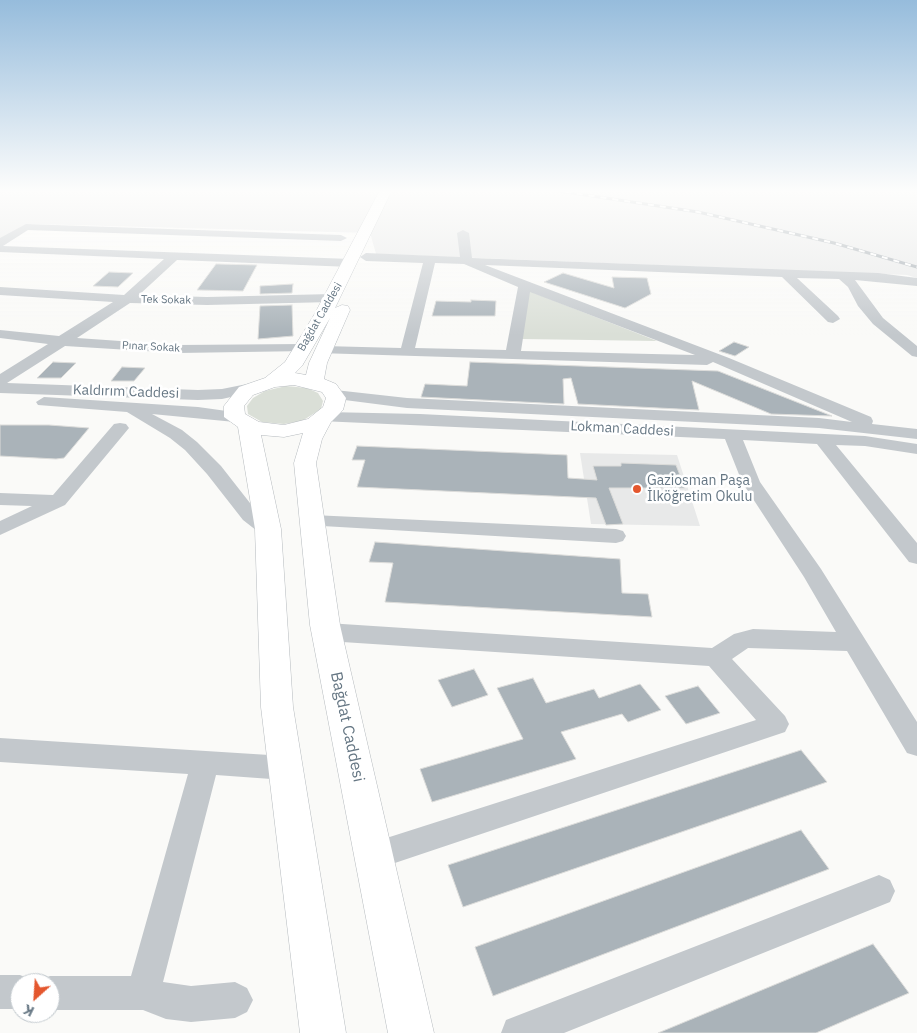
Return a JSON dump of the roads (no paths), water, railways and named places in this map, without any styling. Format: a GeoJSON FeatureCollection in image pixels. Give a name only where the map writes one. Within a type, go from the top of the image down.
{"type":"FeatureCollection","features":[{"type":"Feature","properties":{"kind":"main road","name":"Bağdat Caddesi"},"geometry":{"type":"LineString","coordinates":[[314,382],[323,350],[367,238]]}},
{"type":"Feature","properties":{"kind":"main road","name":"Bağdat Caddesi"},"geometry":{"type":"LineString","coordinates":[[272,382],[288,370],[303,348],[332,298],[359,260],[370,238]]}},
{"type":"Feature","properties":{"kind":"main road"},"geometry":{"type":"LineString","coordinates":[[294,379],[314,382],[325,386],[327,411],[300,428],[284,431],[261,430],[242,421],[233,410],[235,402],[252,388],[272,382],[294,379]]}},
{"type":"Feature","properties":{"kind":"main road","name":"Bağdat Caddesi"},"geometry":{"type":"LineString","coordinates":[[327,411],[311,440],[305,463],[312,521],[327,632],[411,1033]]}},
{"type":"Feature","properties":{"kind":"main road"},"geometry":{"type":"LineString","coordinates":[[242,421],[268,529],[277,707],[323,1033]]}},
{"type":"Feature","properties":{"kind":"street"},"geometry":{"type":"LineString","coordinates":[[464,238],[466,261]]}},
{"type":"Feature","properties":{"kind":"street"},"geometry":{"type":"LineString","coordinates":[[0,249],[174,256],[466,261],[888,277],[917,282]]}},
{"type":"Feature","properties":{"kind":"street"},"geometry":{"type":"LineString","coordinates":[[0,381],[127,299],[174,256]]}},
{"type":"Feature","properties":{"kind":"street"},"geometry":{"type":"LineString","coordinates":[[407,352],[430,260]]}},
{"type":"Feature","properties":{"kind":"street"},"geometry":{"type":"LineString","coordinates":[[466,261],[525,286],[724,361],[884,429]]}},
{"type":"Feature","properties":{"kind":"street"},"geometry":{"type":"LineString","coordinates":[[689,282],[690,278],[699,271]]}},
{"type":"Feature","properties":{"kind":"street"},"geometry":{"type":"LineString","coordinates":[[786,274],[832,319]]}},
{"type":"Feature","properties":{"kind":"street"},"geometry":{"type":"LineString","coordinates":[[843,276],[853,285],[865,306],[878,322],[917,353]]}},
{"type":"Feature","properties":{"kind":"street"},"geometry":{"type":"LineString","coordinates":[[513,355],[525,286]]}},
{"type":"Feature","properties":{"kind":"street","name":"Tek Sokak"},"geometry":{"type":"LineString","coordinates":[[0,291],[127,299],[332,298]]}},
{"type":"Feature","properties":{"kind":"street","name":"Pınar Sokak"},"geometry":{"type":"LineString","coordinates":[[0,334],[61,342],[178,349],[303,348]]}},
{"type":"Feature","properties":{"kind":"street"},"geometry":{"type":"LineString","coordinates":[[323,350],[724,361]]}},
{"type":"Feature","properties":{"kind":"street","name":"Kaldırım Caddesi"},"geometry":{"type":"LineString","coordinates":[[0,388],[198,395],[222,394],[252,388]]}},
{"type":"Feature","properties":{"kind":"street","name":"Kaldırım Caddesi"},"geometry":{"type":"LineString","coordinates":[[0,399],[198,412],[242,421]]}},
{"type":"Feature","properties":{"kind":"street","name":"Lokman Caddesi"},"geometry":{"type":"LineString","coordinates":[[327,411],[398,402],[810,422],[917,434]]}},
{"type":"Feature","properties":{"kind":"street"},"geometry":{"type":"LineString","coordinates":[[128,408],[155,422],[191,446],[214,470],[250,516],[268,529]]}},
{"type":"Feature","properties":{"kind":"street","name":"Lokman Caddesi"},"geometry":{"type":"LineString","coordinates":[[327,411],[420,419],[865,441],[917,449]]}},
{"type":"Feature","properties":{"kind":"street"},"geometry":{"type":"LineString","coordinates":[[0,529],[58,501],[120,428]]}},
{"type":"Feature","properties":{"kind":"street"},"geometry":{"type":"LineString","coordinates":[[732,435],[750,482],[813,574],[917,745]]}},
{"type":"Feature","properties":{"kind":"street"},"geometry":{"type":"LineString","coordinates":[[822,439],[917,557]]}},
{"type":"Feature","properties":{"kind":"street"},"geometry":{"type":"LineString","coordinates":[[0,499],[58,501]]}},
{"type":"Feature","properties":{"kind":"street"},"geometry":{"type":"LineString","coordinates":[[312,521],[616,536]]}},
{"type":"Feature","properties":{"kind":"street"},"geometry":{"type":"LineString","coordinates":[[327,632],[716,657],[742,640],[752,638],[854,642]]}},
{"type":"Feature","properties":{"kind":"street"},"geometry":{"type":"LineString","coordinates":[[374,856],[776,724],[716,657]]}},
{"type":"Feature","properties":{"kind":"street"},"geometry":{"type":"LineString","coordinates":[[0,750],[285,768]]}},
{"type":"Feature","properties":{"kind":"street"},"geometry":{"type":"LineString","coordinates":[[143,993],[205,762]]}},
{"type":"Feature","properties":{"kind":"street"},"geometry":{"type":"LineString","coordinates":[[519,1033],[879,891]]}},
{"type":"Feature","properties":{"kind":"street"},"geometry":{"type":"LineString","coordinates":[[60,992],[143,993],[166,1001],[191,1004],[236,1000]]}},
{"type":"Feature","properties":{"kind":"railway"},"geometry":{"type":"LineString","coordinates":[[813,238],[917,267]]}},
{"type":"Feature","properties":{"kind":"place","name":"Gaziosman Paşa İlköğretim Okulu"},"geometry":{"type":"Point","coordinates":[637,489]}}]}
